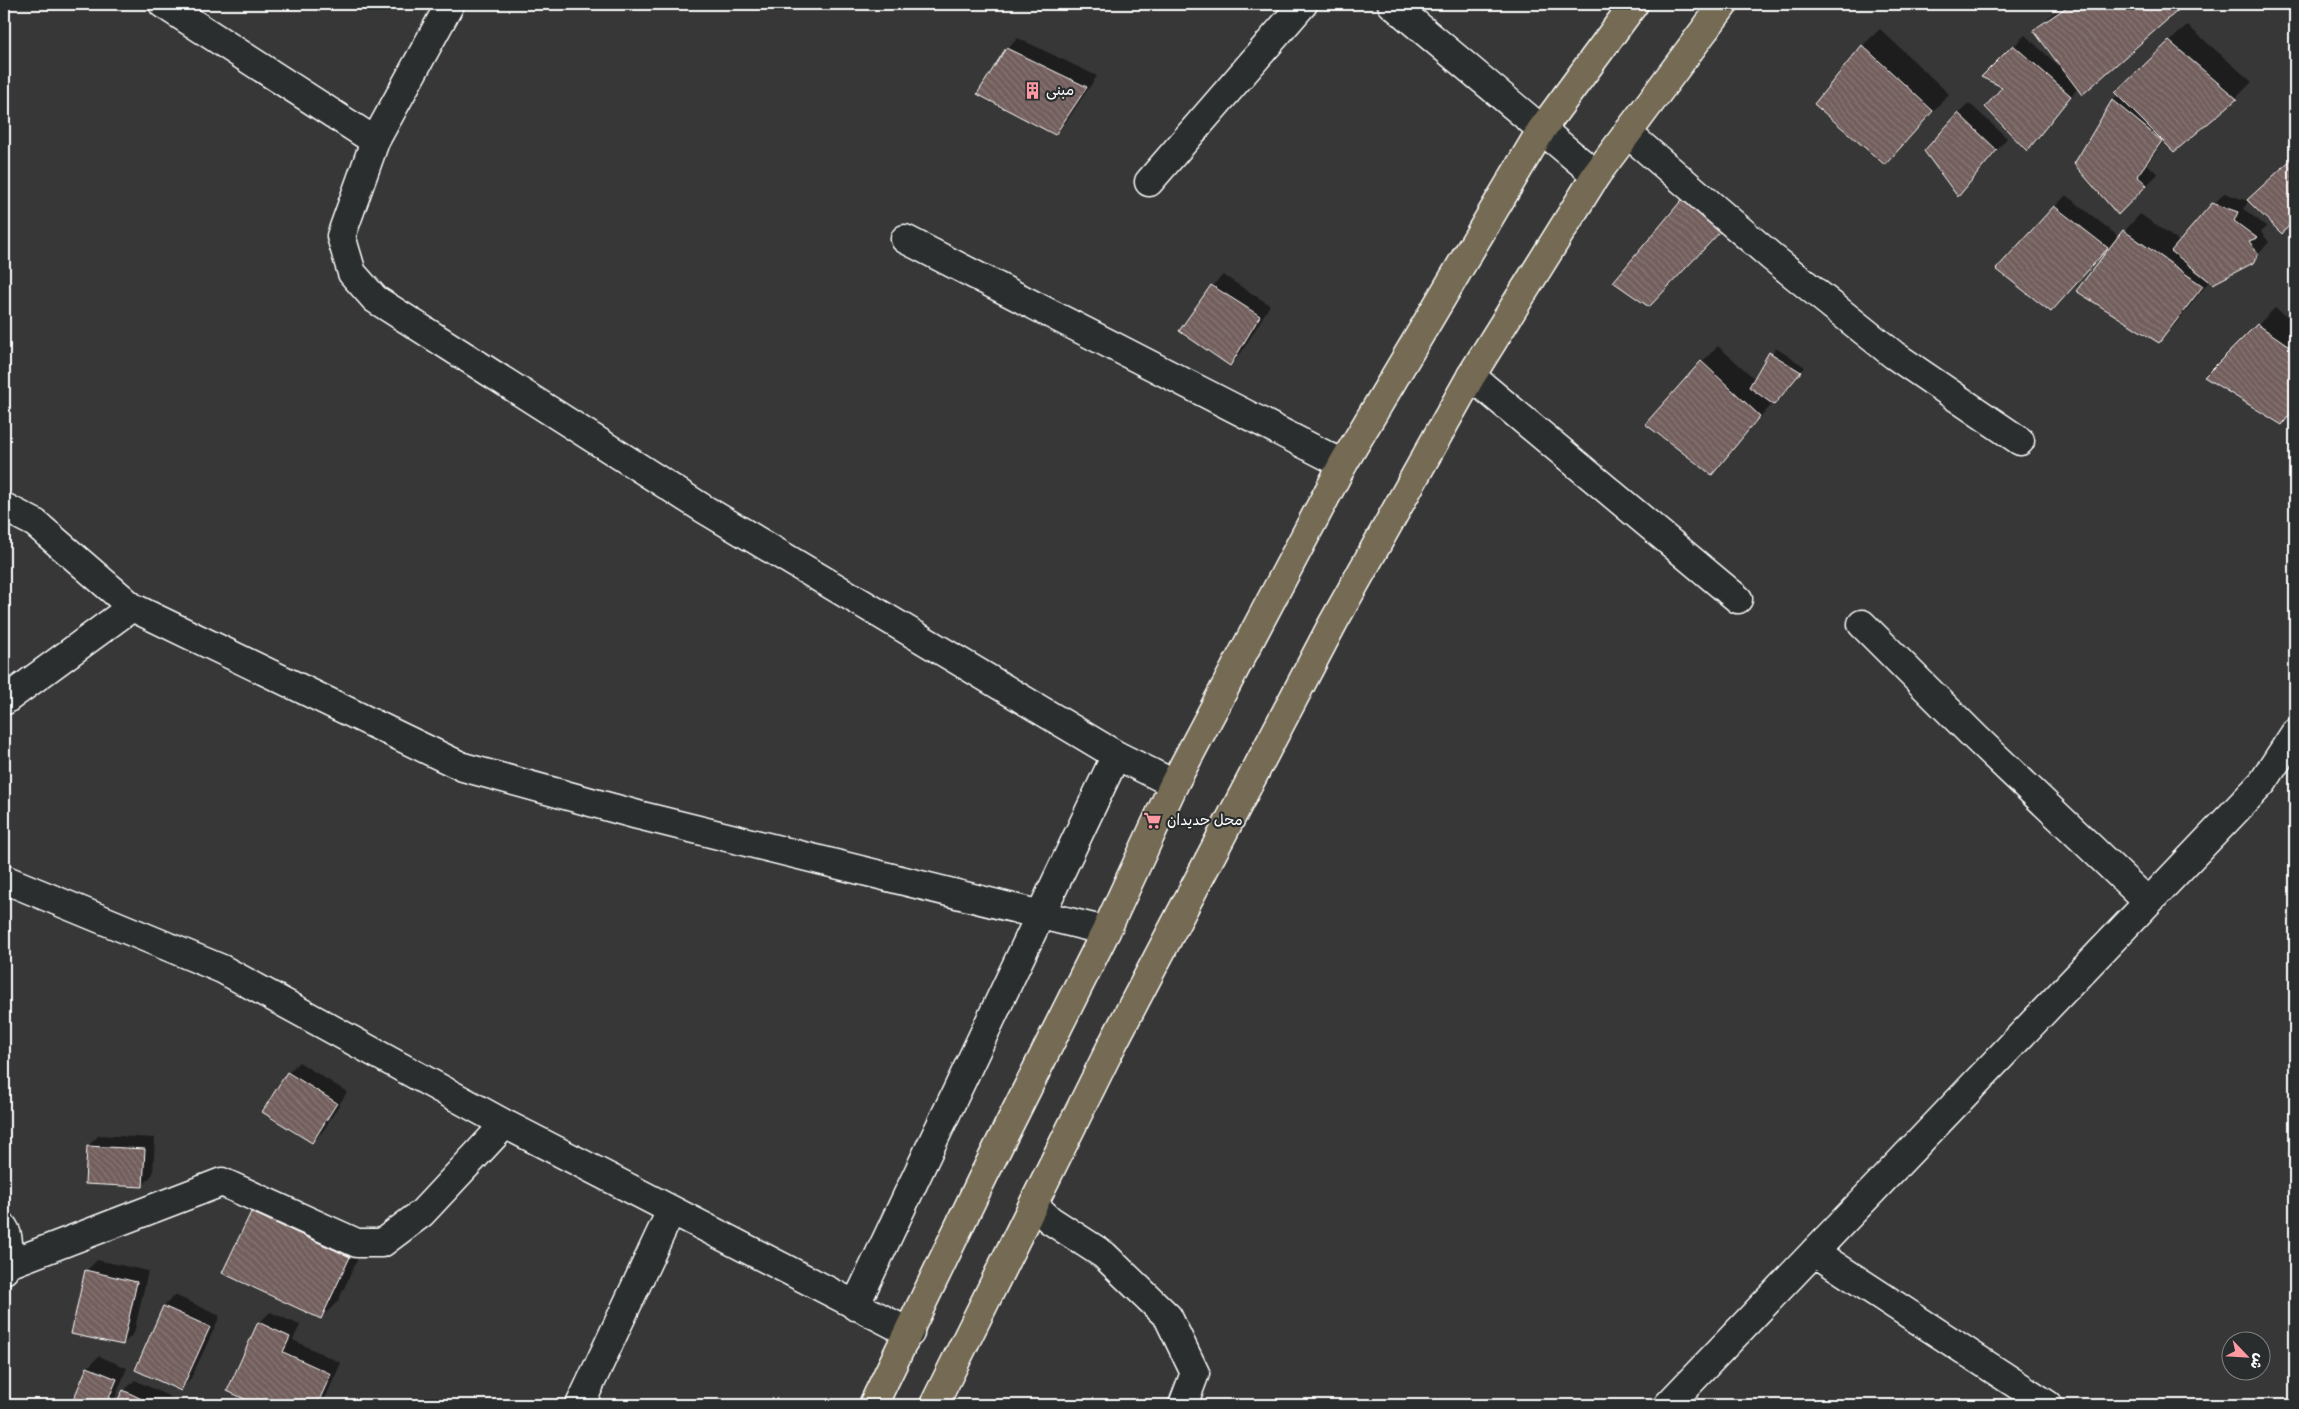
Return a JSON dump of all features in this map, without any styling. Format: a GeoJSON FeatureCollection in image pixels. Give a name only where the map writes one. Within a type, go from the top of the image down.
{"type":"FeatureCollection","features":[{"type":"Feature","properties":{"kind":"main road"},"geometry":{"type":"LineString","coordinates":[[873,1405],[910,1333],[983,1177],[1106,931],[1174,784],[1343,464],[1542,129],[1634,4]]}},
{"type":"Feature","properties":{"kind":"main road"},"geometry":{"type":"LineString","coordinates":[[934,1405],[1113,1043],[1324,641],[1471,376],[1596,175],[1724,4]]}},
{"type":"Feature","properties":{"kind":"street"},"geometry":{"type":"LineString","coordinates":[[163,4],[375,141]]}},
{"type":"Feature","properties":{"kind":"street"},"geometry":{"type":"LineString","coordinates":[[450,4],[375,141],[341,236],[352,273],[375,299],[704,509],[1116,755],[1174,784]]}},
{"type":"Feature","properties":{"kind":"street"},"geometry":{"type":"LineString","coordinates":[[1149,182],[1303,4]]}},
{"type":"Feature","properties":{"kind":"street"},"geometry":{"type":"LineString","coordinates":[[1392,4],[1596,175]]}},
{"type":"Feature","properties":{"kind":"street"},"geometry":{"type":"LineString","coordinates":[[1627,133],[1773,258],[1894,355],[2020,441]]}},
{"type":"Feature","properties":{"kind":"street"},"geometry":{"type":"LineString","coordinates":[[905,239],[1343,464]]}},
{"type":"Feature","properties":{"kind":"street"},"geometry":{"type":"LineString","coordinates":[[1471,376],[1738,600]]}},
{"type":"Feature","properties":{"kind":"street"},"geometry":{"type":"LineString","coordinates":[[4,507],[35,523],[132,607],[464,767],[638,815],[1106,931]]}},
{"type":"Feature","properties":{"kind":"street"},"geometry":{"type":"LineString","coordinates":[[4,701],[132,607]]}},
{"type":"Feature","properties":{"kind":"street"},"geometry":{"type":"LineString","coordinates":[[1862,624],[1976,738],[2148,902]]}},
{"type":"Feature","properties":{"kind":"street"},"geometry":{"type":"LineString","coordinates":[[1668,1405],[2263,782],[2295,733]]}},
{"type":"Feature","properties":{"kind":"street"},"geometry":{"type":"LineString","coordinates":[[855,1306],[1116,755]]}},
{"type":"Feature","properties":{"kind":"street"},"geometry":{"type":"LineString","coordinates":[[4,878],[222,969],[505,1124],[910,1333]]}},
{"type":"Feature","properties":{"kind":"street"},"geometry":{"type":"LineString","coordinates":[[4,1228],[8,1234],[5,1268],[222,1182],[357,1243],[382,1243],[422,1213],[505,1124]]}},
{"type":"Feature","properties":{"kind":"street"},"geometry":{"type":"LineString","coordinates":[[1034,1205],[1050,1220],[1104,1255],[1168,1317],[1195,1373],[1183,1405]]}},
{"type":"Feature","properties":{"kind":"street"},"geometry":{"type":"LineString","coordinates":[[580,1405],[672,1211]]}},
{"type":"Feature","properties":{"kind":"street"},"geometry":{"type":"LineString","coordinates":[[1814,1252],[2048,1405]]}},
{"type":"Feature","properties":{"kind":"building"},"geometry":{"type":"Polygon","coordinates":[[[2071,4],[2184,5],[2082,95],[2033,30],[2071,4]]]}},
{"type":"Feature","properties":{"kind":"building"},"geometry":{"type":"Polygon","coordinates":[[[2169,41],[2237,99],[2174,152],[2115,93],[2169,41]]]}},
{"type":"Feature","properties":{"kind":"building"},"geometry":{"type":"Polygon","coordinates":[[[1862,45],[1933,111],[1885,165],[1814,104],[1862,45]]]}},
{"type":"Feature","properties":{"kind":"building"},"geometry":{"type":"Polygon","coordinates":[[[2013,45],[2071,96],[2027,151],[1985,107],[2002,87],[1981,77],[2013,45]]]}},
{"type":"Feature","properties":{"kind":"building","name":"مبنى"},"geometry":{"type":"Polygon","coordinates":[[[1006,48],[1087,87],[1055,135],[977,94],[1006,48]]]}},
{"type":"Feature","properties":{"kind":"building"},"geometry":{"type":"Polygon","coordinates":[[[2112,100],[2162,141],[2137,176],[2147,185],[2118,215],[2074,164],[2112,100]]]}},
{"type":"Feature","properties":{"kind":"building"},"geometry":{"type":"Polygon","coordinates":[[[1958,113],[1997,150],[1958,197],[1924,151],[1958,113]]]}},
{"type":"Feature","properties":{"kind":"building"},"geometry":{"type":"Polygon","coordinates":[[[2295,156],[2295,218],[2282,234],[2247,200],[2295,156]]]}},
{"type":"Feature","properties":{"kind":"building"},"geometry":{"type":"Polygon","coordinates":[[[1685,196],[1722,230],[1649,307],[1613,282],[1685,196]]]}},
{"type":"Feature","properties":{"kind":"building"},"geometry":{"type":"Polygon","coordinates":[[[2212,203],[2238,212],[2234,221],[2257,238],[2249,241],[2258,254],[2253,263],[2213,284],[2171,251],[2212,203]]]}},
{"type":"Feature","properties":{"kind":"building"},"geometry":{"type":"Polygon","coordinates":[[[2054,206],[2108,248],[2051,312],[1996,269],[2054,206]]]}},
{"type":"Feature","properties":{"kind":"building"},"geometry":{"type":"Polygon","coordinates":[[[2123,230],[2203,286],[2159,343],[2076,291],[2123,230]]]}},
{"type":"Feature","properties":{"kind":"building"},"geometry":{"type":"Polygon","coordinates":[[[1211,285],[1260,316],[1230,366],[1179,331],[1211,285]]]}},
{"type":"Feature","properties":{"kind":"building"},"geometry":{"type":"Polygon","coordinates":[[[2257,324],[2295,350],[2295,407],[2282,425],[2204,377],[2257,324]]]}},
{"type":"Feature","properties":{"kind":"building"},"geometry":{"type":"Polygon","coordinates":[[[1769,352],[1801,372],[1774,405],[1749,387],[1769,352]]]}},
{"type":"Feature","properties":{"kind":"building"},"geometry":{"type":"Polygon","coordinates":[[[1701,361],[1760,416],[1712,475],[1645,424],[1701,361]]]}},
{"type":"Feature","properties":{"kind":"building"},"geometry":{"type":"Polygon","coordinates":[[[287,1072],[337,1103],[312,1143],[262,1112],[287,1072]]]}},
{"type":"Feature","properties":{"kind":"building"},"geometry":{"type":"Polygon","coordinates":[[[87,1146],[145,1149],[143,1187],[85,1184],[87,1146]]]}},
{"type":"Feature","properties":{"kind":"building"},"geometry":{"type":"Polygon","coordinates":[[[251,1212],[350,1257],[321,1319],[222,1273],[251,1212]]]}},
{"type":"Feature","properties":{"kind":"building"},"geometry":{"type":"Polygon","coordinates":[[[85,1270],[137,1282],[123,1345],[71,1334],[85,1270]]]}},
{"type":"Feature","properties":{"kind":"building"},"geometry":{"type":"Polygon","coordinates":[[[163,1306],[210,1327],[181,1391],[135,1370],[163,1306]]]}},
{"type":"Feature","properties":{"kind":"building"},"geometry":{"type":"Polygon","coordinates":[[[258,1322],[290,1337],[283,1352],[331,1374],[317,1405],[258,1405],[227,1391],[258,1322]]]}},
{"type":"Feature","properties":{"kind":"building"},"geometry":{"type":"Polygon","coordinates":[[[87,1367],[117,1379],[106,1405],[71,1405],[87,1367]]]}},
{"type":"Feature","properties":{"kind":"building"},"geometry":{"type":"Polygon","coordinates":[[[123,1390],[154,1405],[115,1405],[123,1390]]]}},
{"type":"Feature","properties":{"kind":"place","name":"مبنى"},"geometry":{"type":"Point","coordinates":[1032,90]}},
{"type":"Feature","properties":{"kind":"place","name":"محل حديدان"},"geometry":{"type":"Point","coordinates":[1153,820]}}]}
